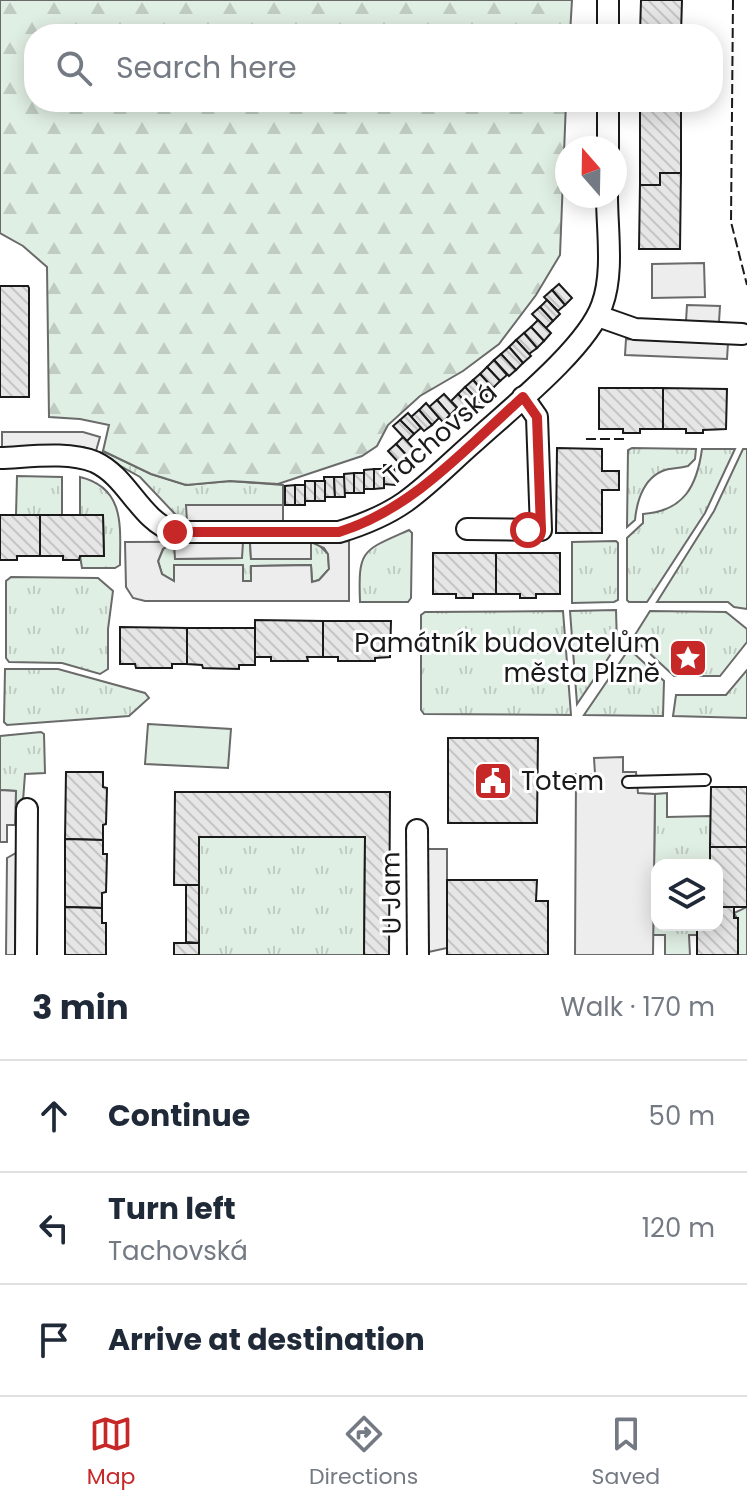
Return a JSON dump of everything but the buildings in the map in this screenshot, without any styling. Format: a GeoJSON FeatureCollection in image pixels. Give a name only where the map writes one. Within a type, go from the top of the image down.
{"type":"FeatureCollection","features":[{"type":"Feature","properties":{"kind":"street"},"geometry":{"type":"LineString","coordinates":[[608,0],[608,24]]}},
{"type":"Feature","properties":{"kind":"street"},"geometry":{"type":"LineString","coordinates":[[608,112],[608,136]]}},
{"type":"Feature","properties":{"kind":"street","name":"Tachovská"},"geometry":{"type":"LineString","coordinates":[[0,458],[79,457],[95,462],[113,474],[154,520],[175,532],[339,532],[385,514],[410,498],[523,397],[581,339],[598,316],[607,285],[607,208]]}},
{"type":"Feature","properties":{"kind":"street"},"geometry":{"type":"LineString","coordinates":[[598,316],[635,329],[744,334]]}},
{"type":"Feature","properties":{"kind":"street"},"geometry":{"type":"LineString","coordinates":[[467,529],[541,530],[537,417],[523,397]]}},
{"type":"Feature","properties":{"kind":"street"},"geometry":{"type":"LineString","coordinates":[[26,955],[27,809]]}},
{"type":"Feature","properties":{"kind":"street","name":"U Jam"},"geometry":{"type":"LineString","coordinates":[[417,830],[418,955]]}},
{"type":"Feature","properties":{"kind":"lane"},"geometry":{"type":"LineString","coordinates":[[628,782],[705,780]]}},
{"type":"Feature","properties":{"kind":"green space"},"geometry":{"type":"Polygon","coordinates":[[[0,0],[572,0],[571,24],[24,24],[24,112],[566,112],[565,136],[555,136],[555,208],[562,208],[560,255],[536,295],[499,344],[463,371],[420,396],[388,425],[377,446],[362,456],[278,484],[230,481],[186,485],[151,474],[103,451],[109,425],[49,417],[47,267],[23,246],[0,233],[0,0]]]}},
{"type":"Feature","properties":{"kind":"green space"},"geometry":{"type":"Polygon","coordinates":[[[696,449],[695,459],[688,466],[661,472],[648,482],[640,496],[635,520],[627,527],[628,450],[696,449]]]}},
{"type":"Feature","properties":{"kind":"green space"},"geometry":{"type":"Polygon","coordinates":[[[702,449],[735,449],[705,513],[647,602],[629,602],[627,538],[643,523],[643,514],[669,508],[686,494],[696,474],[702,449]]]}},
{"type":"Feature","properties":{"kind":"green space"},"geometry":{"type":"Polygon","coordinates":[[[743,449],[747,449],[747,609],[734,607],[728,602],[657,602],[714,511],[743,449]]]}},
{"type":"Feature","properties":{"kind":"green space"},"geometry":{"type":"Polygon","coordinates":[[[103,451],[151,474],[186,485],[230,481],[283,485],[283,505],[188,505],[187,522],[175,514],[140,477],[101,455],[103,451]]]}},
{"type":"Feature","properties":{"kind":"green space"},"geometry":{"type":"Polygon","coordinates":[[[17,476],[62,477],[62,515],[16,515],[17,476]]]}},
{"type":"Feature","properties":{"kind":"green space"},"geometry":{"type":"Polygon","coordinates":[[[80,477],[95,482],[113,500],[120,537],[120,565],[115,568],[82,568],[80,556],[104,556],[103,516],[80,515],[80,477]]]}},
{"type":"Feature","properties":{"kind":"green space"},"geometry":{"type":"Polygon","coordinates":[[[409,530],[412,533],[411,598],[408,602],[360,602],[360,571],[366,554],[409,530]]]}},
{"type":"Feature","properties":{"kind":"green space"},"geometry":{"type":"Polygon","coordinates":[[[616,541],[618,600],[572,603],[572,542],[616,541]]]}},
{"type":"Feature","properties":{"kind":"green space"},"geometry":{"type":"Polygon","coordinates":[[[175,542],[175,559],[241,558],[242,542],[250,542],[251,559],[311,558],[311,542],[318,544],[328,554],[329,569],[319,580],[312,582],[311,565],[251,566],[252,581],[243,581],[242,565],[175,565],[174,581],[162,574],[158,561],[163,549],[175,542]]]}},
{"type":"Feature","properties":{"kind":"green space"},"geometry":{"type":"Polygon","coordinates":[[[11,577],[98,578],[113,591],[108,629],[108,669],[100,674],[62,663],[9,662],[6,658],[6,581],[11,577]]]}},
{"type":"Feature","properties":{"kind":"green space"},"geometry":{"type":"Polygon","coordinates":[[[616,610],[617,645],[577,704],[570,611],[616,610]]]}},
{"type":"Feature","properties":{"kind":"green space"},"geometry":{"type":"Polygon","coordinates":[[[563,611],[571,715],[424,714],[421,710],[421,615],[425,612],[563,611]]]}},
{"type":"Feature","properties":{"kind":"green space"},"geometry":{"type":"Polygon","coordinates":[[[650,611],[726,612],[747,629],[747,642],[720,676],[674,676],[633,638],[650,611]]]}},
{"type":"Feature","properties":{"kind":"green space"},"geometry":{"type":"Polygon","coordinates":[[[629,649],[664,681],[663,716],[584,715],[629,649]]]}},
{"type":"Feature","properties":{"kind":"green space"},"geometry":{"type":"Polygon","coordinates":[[[5,669],[58,669],[145,693],[149,698],[129,716],[7,725],[4,722],[5,669]]]}},
{"type":"Feature","properties":{"kind":"green space"},"geometry":{"type":"Polygon","coordinates":[[[747,670],[747,718],[673,716],[676,695],[726,695],[747,670]]]}},
{"type":"Feature","properties":{"kind":"green space"},"geometry":{"type":"Polygon","coordinates":[[[148,724],[231,729],[228,768],[145,764],[148,724]]]}},
{"type":"Feature","properties":{"kind":"green space"},"geometry":{"type":"Polygon","coordinates":[[[44,734],[45,773],[25,774],[23,801],[15,808],[16,791],[0,790],[0,736],[44,734]]]}},
{"type":"Feature","properties":{"kind":"green space"},"geometry":{"type":"Polygon","coordinates":[[[667,793],[667,817],[711,816],[710,859],[654,859],[655,794],[667,793]]]}},
{"type":"Feature","properties":{"kind":"green space"},"geometry":{"type":"Polygon","coordinates":[[[199,837],[365,837],[364,955],[199,955],[199,837]]]}},
{"type":"Feature","properties":{"kind":"green space"},"geometry":{"type":"Polygon","coordinates":[[[747,907],[747,955],[738,955],[738,920],[734,913],[747,907]]]}},
{"type":"Feature","properties":{"kind":"green space"},"geometry":{"type":"Polygon","coordinates":[[[653,931],[697,931],[697,935],[689,935],[690,955],[665,955],[665,935],[653,935],[653,931]]]}},
{"type":"Feature","properties":{"kind":"shaded area"},"geometry":{"type":"Polygon","coordinates":[[[704,263],[705,297],[652,298],[652,264],[704,263]]]}},
{"type":"Feature","properties":{"kind":"shaded area"},"geometry":{"type":"Polygon","coordinates":[[[687,305],[720,306],[719,322],[686,321],[687,305]]]}},
{"type":"Feature","properties":{"kind":"shaded area"},"geometry":{"type":"Polygon","coordinates":[[[626,339],[728,343],[727,359],[625,355],[626,339]]]}},
{"type":"Feature","properties":{"kind":"shaded area"},"geometry":{"type":"Polygon","coordinates":[[[2,432],[83,432],[100,437],[96,451],[83,447],[2,448],[2,432]]]}},
{"type":"Feature","properties":{"kind":"shaded area"},"geometry":{"type":"Polygon","coordinates":[[[186,505],[283,505],[283,522],[187,522],[186,505]]]}},
{"type":"Feature","properties":{"kind":"shaded area"},"geometry":{"type":"Polygon","coordinates":[[[349,541],[349,601],[145,601],[133,598],[126,587],[125,542],[349,541]],[[174,542],[163,549],[158,561],[162,574],[174,581],[174,565],[243,565],[243,581],[251,581],[251,566],[311,565],[312,582],[319,580],[329,569],[328,554],[324,548],[311,542],[311,559],[251,559],[250,543],[243,542],[242,558],[175,559],[174,542]]]}},
{"type":"Feature","properties":{"kind":"shaded area"},"geometry":{"type":"Polygon","coordinates":[[[623,757],[623,772],[636,772],[638,793],[655,794],[654,859],[651,859],[653,955],[575,955],[576,774],[595,774],[594,758],[623,757]]]}},
{"type":"Feature","properties":{"kind":"shaded area"},"geometry":{"type":"Polygon","coordinates":[[[0,790],[16,791],[15,825],[7,825],[7,842],[0,842],[0,790]]]}},
{"type":"Feature","properties":{"kind":"shaded area"},"geometry":{"type":"Polygon","coordinates":[[[424,849],[447,849],[447,948],[424,953],[424,849]]]}},
{"type":"Feature","properties":{"kind":"shaded area"},"geometry":{"type":"Polygon","coordinates":[[[16,853],[15,955],[6,955],[7,858],[16,853]]]}},
{"type":"Feature","properties":{"kind":"fence"},"geometry":{"type":"LineString","coordinates":[[733,0],[731,222],[747,285]]}},
{"type":"Feature","properties":{"kind":"fence"},"geometry":{"type":"LineString","coordinates":[[586,439],[625,439]]}},
{"type":"Feature","properties":{"kind":"place","name":"Památník budovatelům města Plzně"},"geometry":{"type":"Point","coordinates":[688,658]}},
{"type":"Feature","properties":{"kind":"place","name":"Totem"},"geometry":{"type":"Point","coordinates":[493,781]}},
{"type":"Feature","properties":{"kind":"route"},"geometry":{"type":"LineString","coordinates":[[175,532],[339,532],[358,526],[385,514],[417,493],[523,397],[537,417],[539,445],[541,530],[528,530]]}}]}
